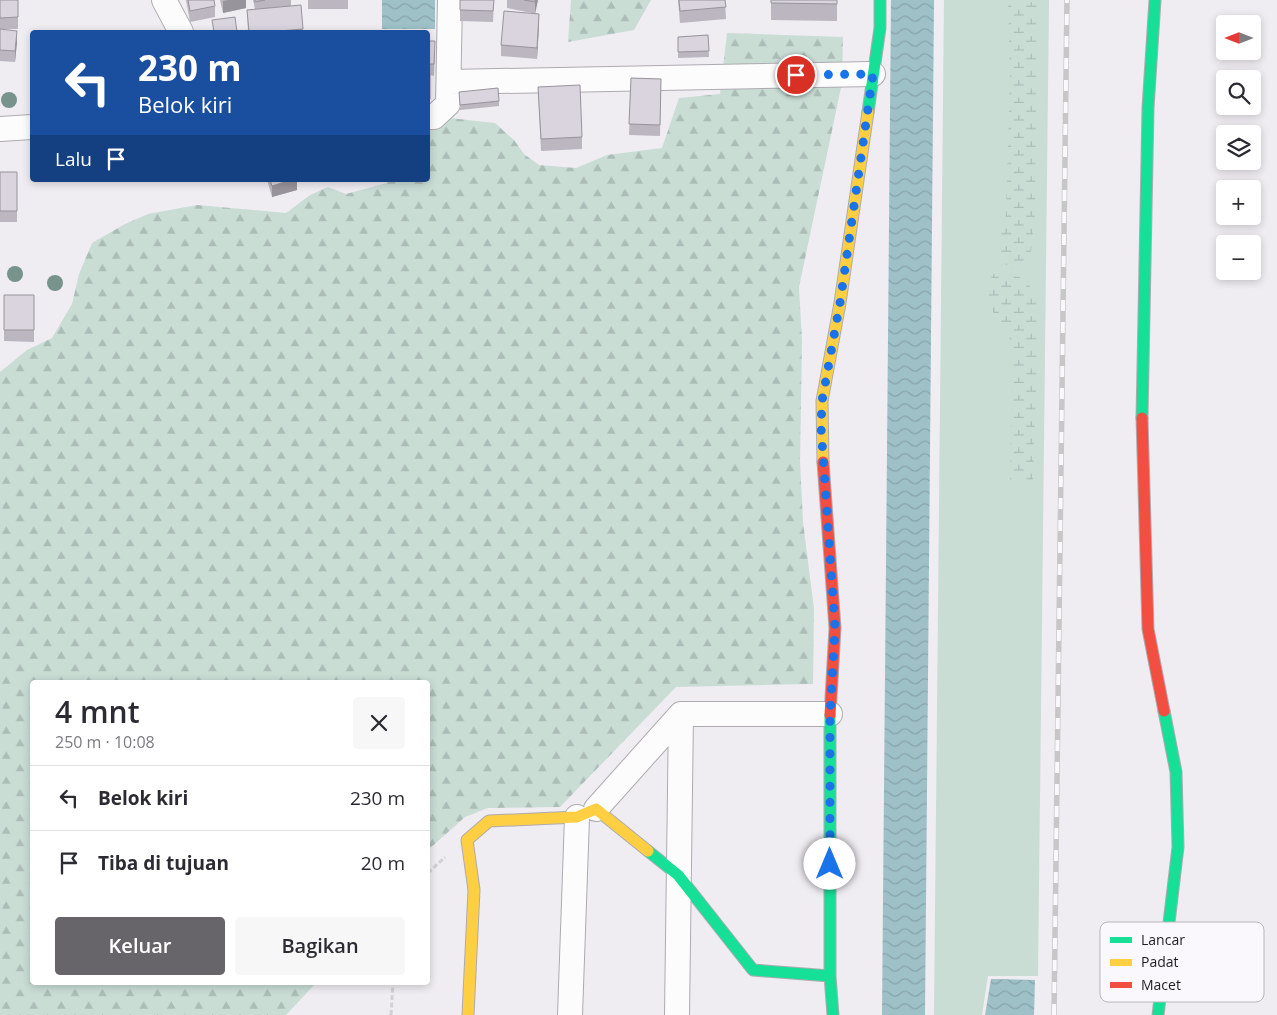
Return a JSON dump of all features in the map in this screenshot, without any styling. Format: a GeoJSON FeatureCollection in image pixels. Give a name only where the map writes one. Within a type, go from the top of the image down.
{"type":"FeatureCollection","features":[{"type":"Feature","properties":{"kind":"street"},"geometry":{"type":"LineString","coordinates":[[164,0],[180,30]]}},
{"type":"Feature","properties":{"kind":"street"},"geometry":{"type":"LineString","coordinates":[[430,117],[448,104],[450,82],[450,0]]}},
{"type":"Feature","properties":{"kind":"street"},"geometry":{"type":"LineString","coordinates":[[833,1015],[830,976],[830,714],[835,628],[821,427],[822,401],[840,303],[880,28],[880,0]]}},
{"type":"Feature","properties":{"kind":"street"},"geometry":{"type":"LineString","coordinates":[[1155,0],[1148,108],[1142,416],[1148,629],[1176,772],[1178,847],[1169,922]]}},
{"type":"Feature","properties":{"kind":"street"},"geometry":{"type":"LineString","coordinates":[[450,82],[873,74]]}},
{"type":"Feature","properties":{"kind":"street"},"geometry":{"type":"LineString","coordinates":[[0,129],[30,127]]}},
{"type":"Feature","properties":{"kind":"street"},"geometry":{"type":"LineString","coordinates":[[570,1015],[586,813],[681,714],[830,714]]}},
{"type":"Feature","properties":{"kind":"street"},"geometry":{"type":"LineString","coordinates":[[677,1015],[681,714]]}},
{"type":"Feature","properties":{"kind":"street"},"geometry":{"type":"LineString","coordinates":[[468,1015],[474,890],[467,840],[489,821],[586,813],[678,875],[753,970],[830,976]]}},
{"type":"Feature","properties":{"kind":"street"},"geometry":{"type":"LineString","coordinates":[[1158,1015],[1160,1002]]}},
{"type":"Feature","properties":{"kind":"path"},"geometry":{"type":"LineString","coordinates":[[391,1015],[393,985]]}},
{"type":"Feature","properties":{"kind":"green space"},"geometry":{"type":"Polygon","coordinates":[[[571,0],[651,0],[634,30],[568,42],[571,0]]]}},
{"type":"Feature","properties":{"kind":"green space"},"geometry":{"type":"Polygon","coordinates":[[[944,0],[1049,0],[1038,976],[988,976],[982,1015],[934,1015],[944,0]]]}},
{"type":"Feature","properties":{"kind":"green space"},"geometry":{"type":"Polygon","coordinates":[[[1008,2],[1037,2],[1035,217],[1031,251],[1015,271],[995,257],[1006,214],[1010,79],[1008,2]]]}},
{"type":"Feature","properties":{"kind":"green space"},"geometry":{"type":"Polygon","coordinates":[[[727,33],[843,37],[842,83],[799,287],[802,341],[800,461],[803,522],[814,609],[813,684],[676,687],[560,807],[488,808],[465,817],[430,848],[430,680],[30,680],[30,985],[314,985],[286,1015],[0,1015],[0,372],[27,350],[52,338],[72,304],[79,274],[92,243],[125,224],[148,214],[197,205],[286,213],[310,195],[328,187],[346,194],[387,182],[430,182],[430,125],[441,117],[495,123],[514,140],[524,154],[539,165],[576,168],[607,155],[662,148],[679,98],[720,94],[727,33]]]}},
{"type":"Feature","properties":{"kind":"green space"},"geometry":{"type":"Polygon","coordinates":[[[992,274],[1017,276],[1022,279],[1031,288],[1039,304],[1033,481],[1010,482],[1012,343],[1000,320],[987,305],[992,274]]]}},
{"type":"Feature","properties":{"kind":"water"},"geometry":{"type":"Polygon","coordinates":[[[382,0],[435,0],[435,29],[382,29],[382,0]]]}},
{"type":"Feature","properties":{"kind":"water"},"geometry":{"type":"Polygon","coordinates":[[[891,0],[934,0],[925,1015],[882,1015],[891,0]]]}},
{"type":"Feature","properties":{"kind":"water"},"geometry":{"type":"Polygon","coordinates":[[[991,979],[1035,980],[1034,1015],[985,1015],[991,979]]]}},
{"type":"Feature","properties":{"kind":"building"},"geometry":{"type":"Polygon","coordinates":[[[0,0],[18,0],[18,17],[0,18],[0,0]]]}},
{"type":"Feature","properties":{"kind":"building"},"geometry":{"type":"Polygon","coordinates":[[[188,0],[214,0],[215,6],[190,11],[188,0]]]}},
{"type":"Feature","properties":{"kind":"building"},"geometry":{"type":"Polygon","coordinates":[[[460,0],[494,0],[493,11],[460,10],[460,0]]]}},
{"type":"Feature","properties":{"kind":"building"},"geometry":{"type":"Polygon","coordinates":[[[679,0],[725,0],[726,7],[680,11],[679,0]]]}},
{"type":"Feature","properties":{"kind":"building"},"geometry":{"type":"Polygon","coordinates":[[[771,0],[837,0],[837,4],[771,3],[771,0]]]}},
{"type":"Feature","properties":{"kind":"building"},"geometry":{"type":"Polygon","coordinates":[[[301,5],[303,29],[249,30],[247,10],[301,5]]]}},
{"type":"Feature","properties":{"kind":"building"},"geometry":{"type":"Polygon","coordinates":[[[504,11],[539,14],[537,48],[501,45],[504,11]]]}},
{"type":"Feature","properties":{"kind":"building"},"geometry":{"type":"Polygon","coordinates":[[[235,17],[237,30],[214,30],[212,20],[235,17]]]}},
{"type":"Feature","properties":{"kind":"building"},"geometry":{"type":"Polygon","coordinates":[[[0,29],[17,31],[15,51],[0,50],[0,29]]]}},
{"type":"Feature","properties":{"kind":"building"},"geometry":{"type":"Polygon","coordinates":[[[708,35],[709,51],[678,52],[678,37],[708,35]]]}},
{"type":"Feature","properties":{"kind":"building"},"geometry":{"type":"Polygon","coordinates":[[[430,41],[435,41],[434,64],[430,64],[430,41]]]}},
{"type":"Feature","properties":{"kind":"building"},"geometry":{"type":"Polygon","coordinates":[[[631,78],[661,79],[660,125],[629,124],[631,78]]]}},
{"type":"Feature","properties":{"kind":"building"},"geometry":{"type":"Polygon","coordinates":[[[580,85],[582,137],[541,139],[538,87],[580,85]]]}},
{"type":"Feature","properties":{"kind":"building"},"geometry":{"type":"Polygon","coordinates":[[[498,88],[499,101],[460,105],[459,92],[498,88]]]}},
{"type":"Feature","properties":{"kind":"building"},"geometry":{"type":"Polygon","coordinates":[[[0,172],[17,172],[17,211],[0,211],[0,172]]]}},
{"type":"Feature","properties":{"kind":"building"},"geometry":{"type":"Polygon","coordinates":[[[271,182],[285,182],[272,186],[271,182]]]}},
{"type":"Feature","properties":{"kind":"building"},"geometry":{"type":"Polygon","coordinates":[[[4,295],[34,295],[34,330],[4,330],[4,295]]]}},
{"type":"Feature","properties":{"kind":"railway"},"geometry":{"type":"LineString","coordinates":[[1054,1015],[1067,0]]}},
{"type":"Feature","properties":{"kind":"traffic: fast"},"geometry":{"type":"LineString","coordinates":[[868,112],[880,28],[880,0]]}},
{"type":"Feature","properties":{"kind":"traffic: fast"},"geometry":{"type":"LineString","coordinates":[[1142,418],[1148,108],[1155,0]]}},
{"type":"Feature","properties":{"kind":"traffic: fast"},"geometry":{"type":"LineString","coordinates":[[1164,711],[1176,772],[1178,847],[1169,922]]}},
{"type":"Feature","properties":{"kind":"traffic: fast"},"geometry":{"type":"LineString","coordinates":[[830,715],[830,976],[833,1015]]}},
{"type":"Feature","properties":{"kind":"traffic: fast"},"geometry":{"type":"LineString","coordinates":[[648,851],[678,875],[753,970],[830,976]]}},
{"type":"Feature","properties":{"kind":"traffic: fast"},"geometry":{"type":"LineString","coordinates":[[1158,1015],[1160,1002]]}},
{"type":"Feature","properties":{"kind":"traffic: slow"},"geometry":{"type":"LineString","coordinates":[[823,462],[822,401],[840,303],[868,112]]}},
{"type":"Feature","properties":{"kind":"traffic: slow"},"geometry":{"type":"LineString","coordinates":[[468,1015],[474,890],[467,840],[489,821],[577,817],[596,809],[648,851]]}},
{"type":"Feature","properties":{"kind":"traffic: jam"},"geometry":{"type":"LineString","coordinates":[[1142,418],[1148,629],[1164,711]]}},
{"type":"Feature","properties":{"kind":"traffic: jam"},"geometry":{"type":"LineString","coordinates":[[823,462],[835,628],[830,715]]}},
{"type":"Feature","properties":{"kind":"route"},"geometry":{"type":"LineString","coordinates":[[796,75],[873,74],[840,303],[822,401],[821,427],[835,628],[830,714],[830,864]]}}]}
